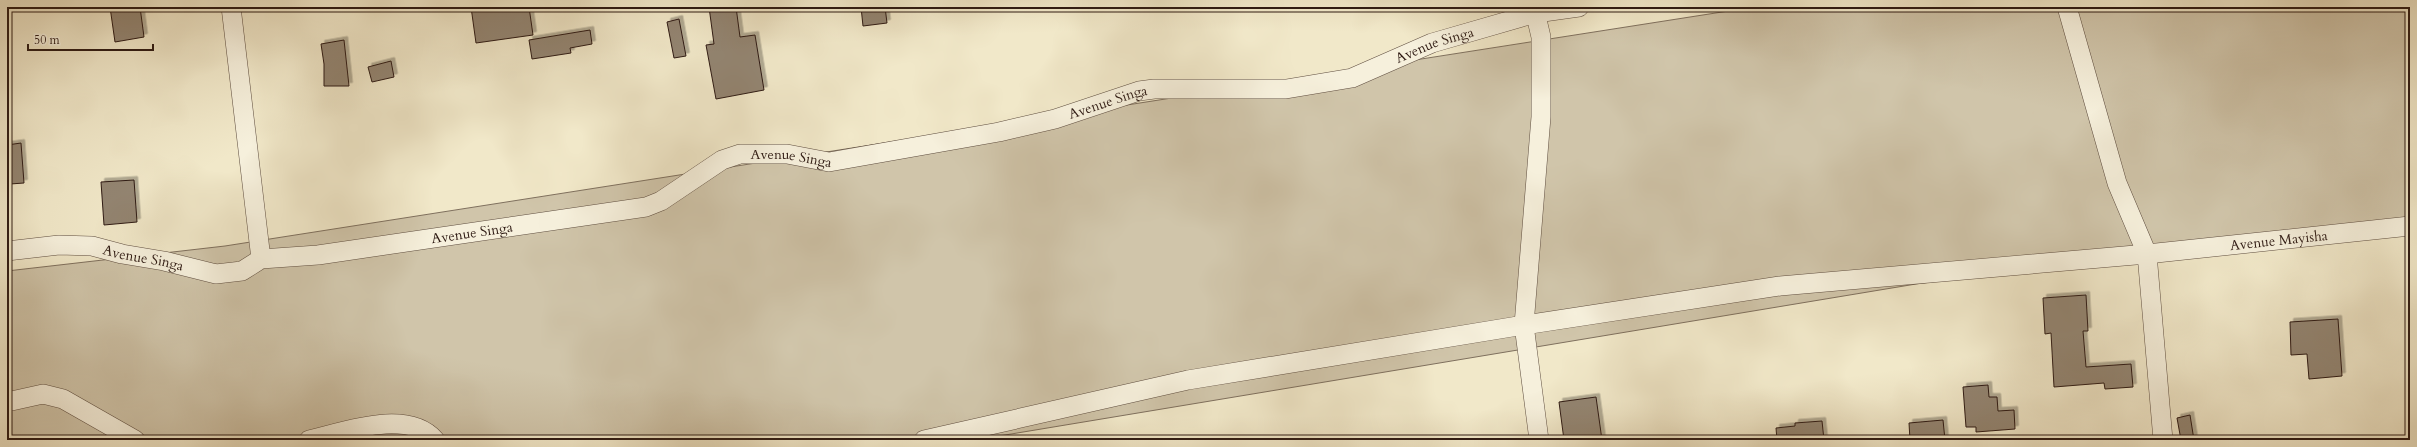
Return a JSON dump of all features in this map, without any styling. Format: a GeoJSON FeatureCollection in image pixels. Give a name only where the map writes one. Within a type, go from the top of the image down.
{"type":"FeatureCollection","features":[{"type":"Feature","properties":{"kind":"street"},"geometry":{"type":"LineString","coordinates":[[231,7],[261,259]]}},
{"type":"Feature","properties":{"kind":"street","name":"Avenue Singa"},"geometry":{"type":"LineString","coordinates":[[7,251],[60,245],[92,246],[122,254],[164,261],[216,274],[242,271],[261,259],[318,255],[646,207],[661,201],[722,160],[740,154],[787,154],[829,162],[999,132],[1055,119],[1147,90],[1286,89],[1352,78],[1432,43],[1535,10],[1579,7]]}},
{"type":"Feature","properties":{"kind":"street"},"geometry":{"type":"LineString","coordinates":[[2067,7],[2118,183],[2147,254],[2163,440]]}},
{"type":"Feature","properties":{"kind":"street"},"geometry":{"type":"LineString","coordinates":[[1535,10],[1542,56],[1541,117],[1524,325],[1539,440]]}},
{"type":"Feature","properties":{"kind":"street","name":"Avenue Mayisha"},"geometry":{"type":"LineString","coordinates":[[924,440],[1188,380],[1524,325],[1780,286],[2147,254],[2410,226]]}},
{"type":"Feature","properties":{"kind":"street"},"geometry":{"type":"LineString","coordinates":[[7,402],[43,394],[63,399],[135,440]]}},
{"type":"Feature","properties":{"kind":"street"},"geometry":{"type":"LineString","coordinates":[[308,440],[386,423],[412,425],[428,431],[435,440]]}},
{"type":"Feature","properties":{"kind":"shaded area"},"geometry":{"type":"Polygon","coordinates":[[[1754,7],[2410,7],[2410,218],[1916,284],[975,440],[7,440],[7,271],[225,246],[1754,7]]]}},
{"type":"Feature","properties":{"kind":"building"},"geometry":{"type":"Polygon","coordinates":[[[110,7],[140,7],[144,37],[115,42],[110,7]]]}},
{"type":"Feature","properties":{"kind":"building"},"geometry":{"type":"Polygon","coordinates":[[[471,7],[529,7],[533,35],[476,43],[471,7]]]}},
{"type":"Feature","properties":{"kind":"building"},"geometry":{"type":"Polygon","coordinates":[[[709,7],[736,7],[740,37],[755,35],[764,90],[716,99],[706,45],[714,44],[709,7]]]}},
{"type":"Feature","properties":{"kind":"building"},"geometry":{"type":"Polygon","coordinates":[[[861,7],[885,7],[887,23],[863,26],[861,7]]]}},
{"type":"Feature","properties":{"kind":"building"},"geometry":{"type":"Polygon","coordinates":[[[679,19],[686,56],[674,58],[667,22],[679,19]]]}},
{"type":"Feature","properties":{"kind":"building"},"geometry":{"type":"Polygon","coordinates":[[[590,30],[592,44],[570,48],[571,53],[532,59],[529,40],[590,30]]]}},
{"type":"Feature","properties":{"kind":"building"},"geometry":{"type":"Polygon","coordinates":[[[344,40],[349,86],[324,86],[324,64],[321,44],[344,40]]]}},
{"type":"Feature","properties":{"kind":"building"},"geometry":{"type":"Polygon","coordinates":[[[391,61],[394,77],[372,82],[368,67],[391,61]]]}},
{"type":"Feature","properties":{"kind":"building"},"geometry":{"type":"Polygon","coordinates":[[[21,143],[24,183],[10,184],[7,145],[21,143]]]}},
{"type":"Feature","properties":{"kind":"building"},"geometry":{"type":"Polygon","coordinates":[[[134,180],[137,222],[104,225],[101,182],[134,180]]]}},
{"type":"Feature","properties":{"kind":"building"},"geometry":{"type":"Polygon","coordinates":[[[2086,295],[2088,331],[2083,331],[2086,367],[2131,364],[2133,387],[2105,389],[2104,383],[2054,387],[2051,333],[2045,334],[2043,298],[2086,295]]]}},
{"type":"Feature","properties":{"kind":"building"},"geometry":{"type":"Polygon","coordinates":[[[2338,319],[2342,376],[2309,379],[2307,354],[2291,355],[2290,322],[2338,319]]]}},
{"type":"Feature","properties":{"kind":"building"},"geometry":{"type":"Polygon","coordinates":[[[1988,385],[1989,397],[1997,397],[1998,411],[2014,410],[2015,429],[1976,432],[1976,427],[1966,427],[1963,387],[1988,385]]]}},
{"type":"Feature","properties":{"kind":"building"},"geometry":{"type":"Polygon","coordinates":[[[1596,397],[1602,440],[1564,440],[1559,402],[1596,397]]]}},
{"type":"Feature","properties":{"kind":"building"},"geometry":{"type":"Polygon","coordinates":[[[2190,415],[2194,440],[2181,440],[2177,418],[2190,415]]]}},
{"type":"Feature","properties":{"kind":"building"},"geometry":{"type":"Polygon","coordinates":[[[1943,420],[1945,440],[1910,440],[1909,423],[1943,420]]]}},
{"type":"Feature","properties":{"kind":"building"},"geometry":{"type":"Polygon","coordinates":[[[1822,421],[1824,440],[1777,440],[1776,428],[1795,426],[1795,423],[1822,421]]]}}]}
